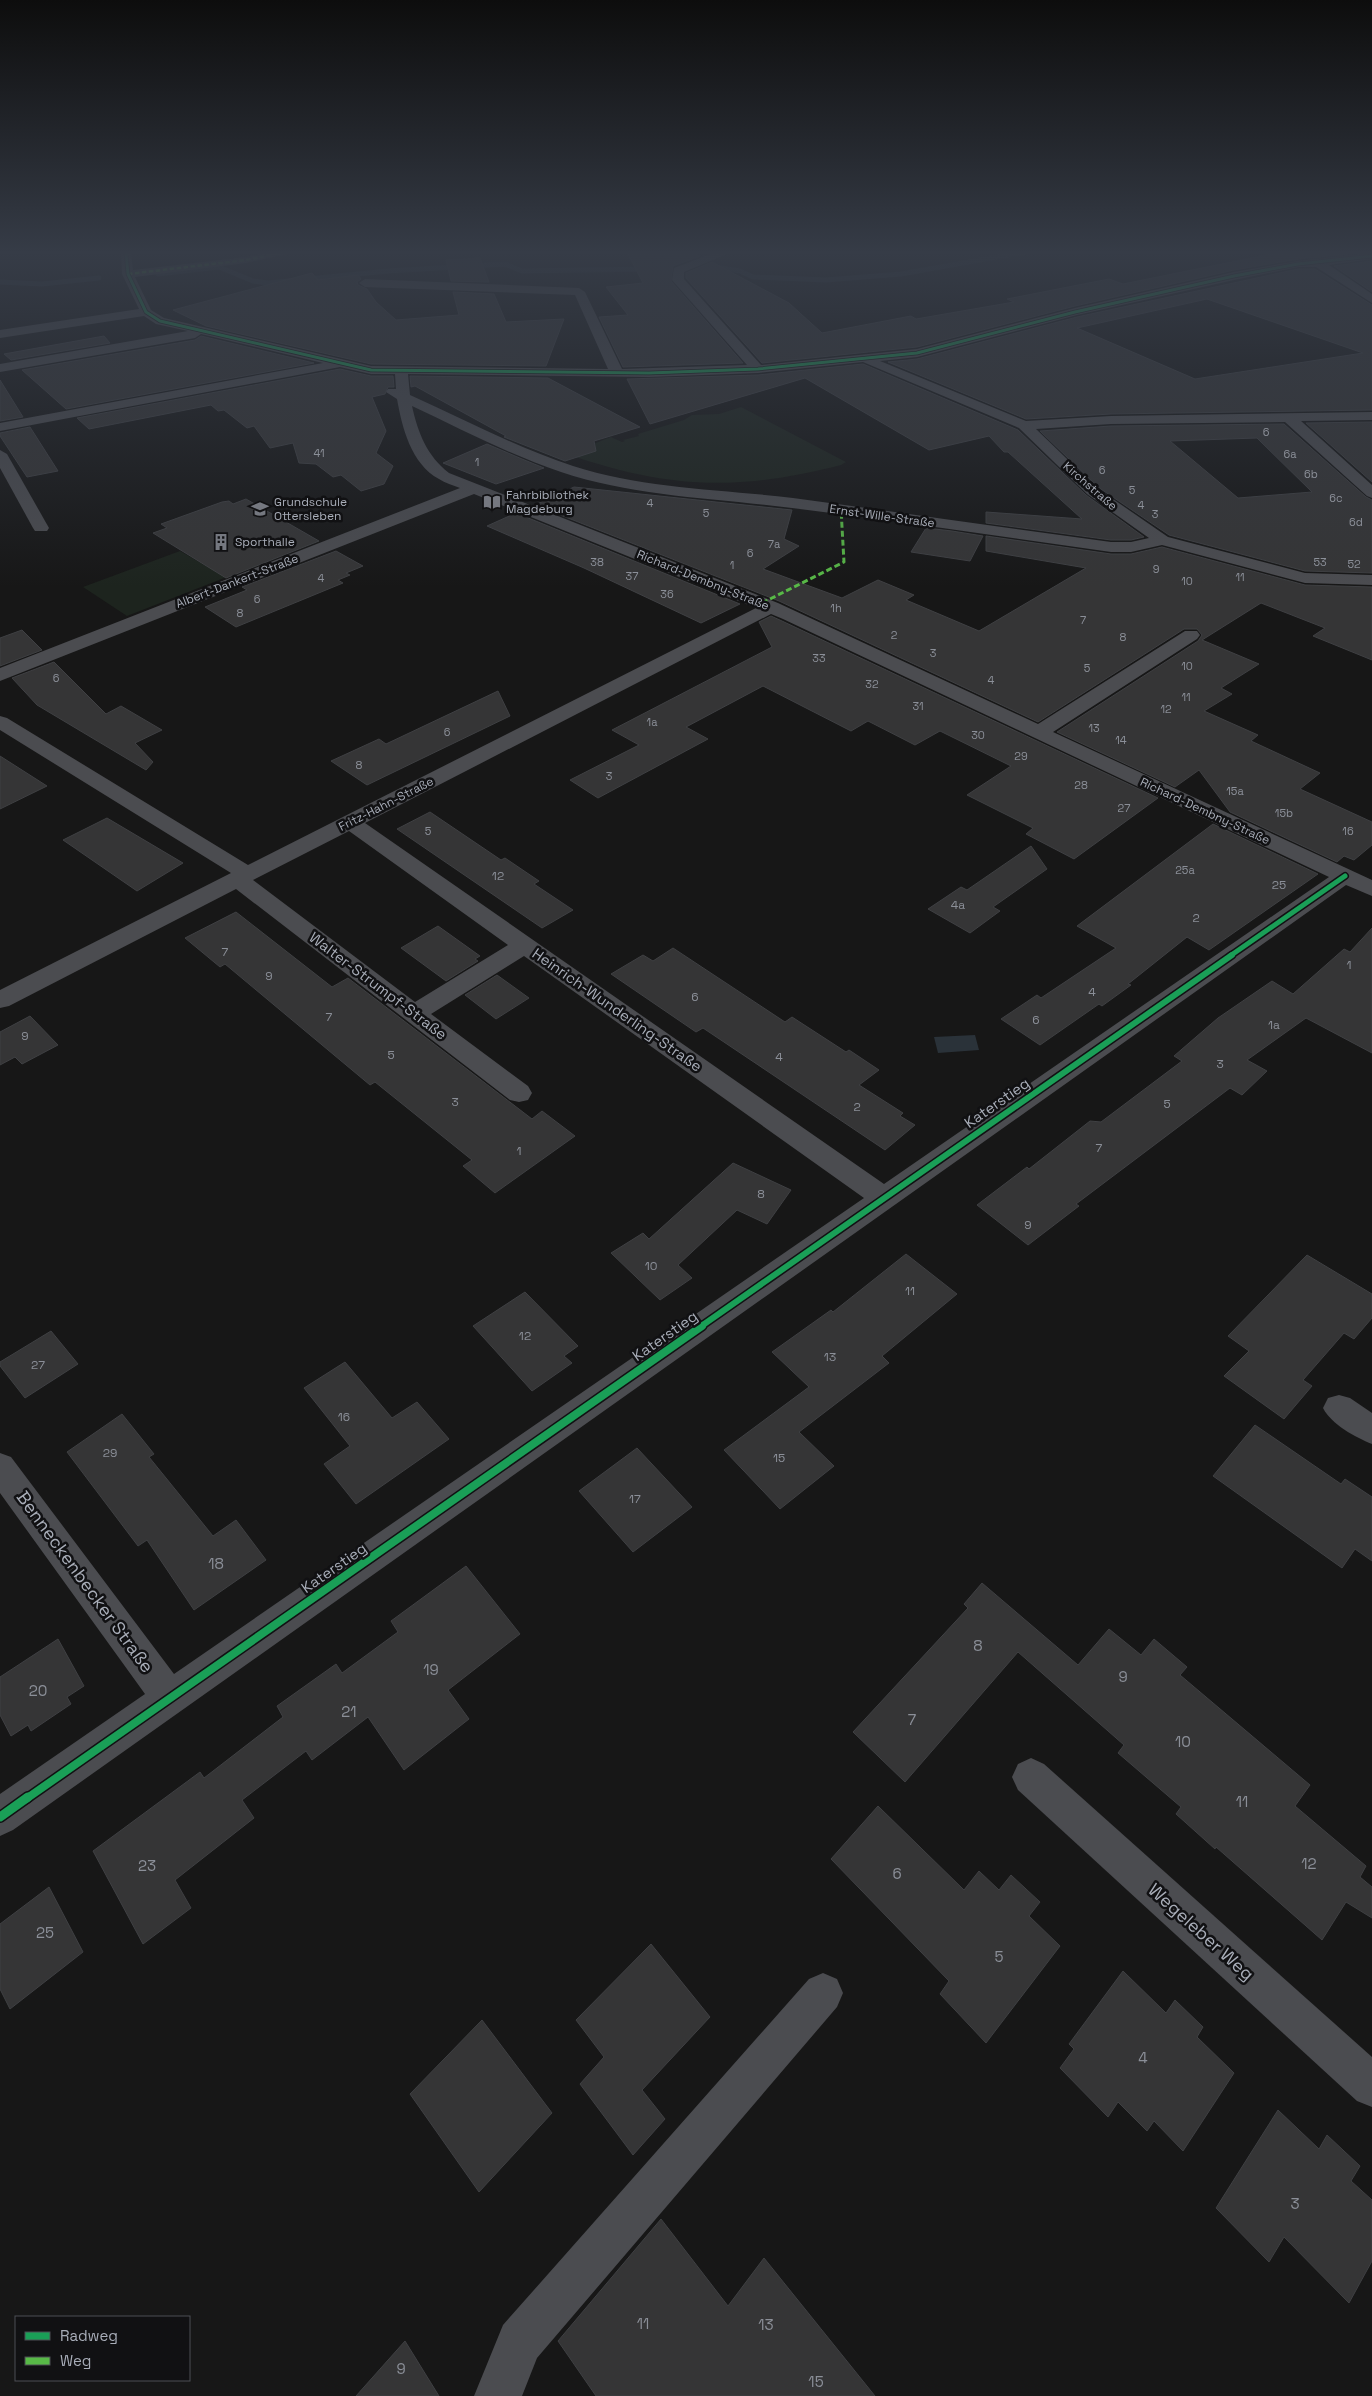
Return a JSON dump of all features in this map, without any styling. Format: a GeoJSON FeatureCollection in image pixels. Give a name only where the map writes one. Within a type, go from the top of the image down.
{"type":"FeatureCollection","features":[{"type":"Feature","properties":{"kind":"street"},"geometry":{"type":"LineString","coordinates":[[0,368],[24,364]]}},
{"type":"Feature","properties":{"kind":"street"},"geometry":{"type":"LineString","coordinates":[[0,427],[342,364],[371,370],[617,373],[758,369],[821,364]]}},
{"type":"Feature","properties":{"kind":"street"},"geometry":{"type":"LineString","coordinates":[[613,364],[617,373]]}},
{"type":"Feature","properties":{"kind":"street"},"geometry":{"type":"LineString","coordinates":[[753,364],[758,369]]}},
{"type":"Feature","properties":{"kind":"street"},"geometry":{"type":"LineString","coordinates":[[877,364],[1024,425],[1111,420],[1372,416]]}},
{"type":"Feature","properties":{"kind":"street"},"geometry":{"type":"LineString","coordinates":[[371,370],[388,389],[402,398]]}},
{"type":"Feature","properties":{"kind":"street","name":"Richard-Dembny-Straße"},"geometry":{"type":"LineString","coordinates":[[401,370],[402,398],[416,440],[429,465],[444,476],[772,607],[1372,889]]}},
{"type":"Feature","properties":{"kind":"street","name":"Ernst-Wille-Straße"},"geometry":{"type":"LineString","coordinates":[[402,398],[531,455],[567,469],[623,484],[792,503],[1111,547],[1131,546],[1162,540],[1304,578],[1372,580]]}},
{"type":"Feature","properties":{"kind":"street"},"geometry":{"type":"LineString","coordinates":[[1288,417],[1372,493]]}},
{"type":"Feature","properties":{"kind":"street","name":"Kirchstraße"},"geometry":{"type":"LineString","coordinates":[[1024,425],[1092,491],[1162,540]]}},
{"type":"Feature","properties":{"kind":"street"},"geometry":{"type":"LineString","coordinates":[[0,454],[41,528]]}},
{"type":"Feature","properties":{"kind":"street","name":"Albert-Dankert-Straße"},"geometry":{"type":"LineString","coordinates":[[0,675],[474,488]]}},
{"type":"Feature","properties":{"kind":"street","name":"Fritz-Hahn-Straße"},"geometry":{"type":"LineString","coordinates":[[0,1000],[772,607]]}},
{"type":"Feature","properties":{"kind":"street"},"geometry":{"type":"LineString","coordinates":[[1039,732],[1190,635]]}},
{"type":"Feature","properties":{"kind":"street","name":"Walter-Strumpf-Straße"},"geometry":{"type":"LineString","coordinates":[[0,722],[242,876],[413,1014],[519,1092]]}},
{"type":"Feature","properties":{"kind":"street","name":"Heinrich-Wunderling-Straße"},"geometry":{"type":"LineString","coordinates":[[350,822],[884,1198]]}},
{"type":"Feature","properties":{"kind":"street","name":"Katerstieg"},"geometry":{"type":"LineString","coordinates":[[0,1817],[1345,876]]}},
{"type":"Feature","properties":{"kind":"street"},"geometry":{"type":"LineString","coordinates":[[413,1014],[525,946]]}},
{"type":"Feature","properties":{"kind":"street"},"geometry":{"type":"LineString","coordinates":[[1339,1408],[1372,1430]]}},
{"type":"Feature","properties":{"kind":"street","name":"Benneckenbecker Straße"},"geometry":{"type":"LineString","coordinates":[[0,1467],[170,1698]]}},
{"type":"Feature","properties":{"kind":"street","name":"Wegeleber Weg"},"geometry":{"type":"LineString","coordinates":[[1031,1777],[1372,2086]]}},
{"type":"Feature","properties":{"kind":"street"},"geometry":{"type":"LineString","coordinates":[[498,2396],[520,2342],[823,1992]]}},
{"type":"Feature","properties":{"kind":"shaded area"},"geometry":{"type":"Polygon","coordinates":[[[741,407],[846,462],[841,465],[802,474],[766,480],[731,483],[697,482],[663,479],[629,472],[556,450],[593,444],[611,437],[622,442],[625,441],[623,440],[639,436],[638,434],[684,420],[692,415],[719,414],[741,407]]]}},
{"type":"Feature","properties":{"kind":"shaded area"},"geometry":{"type":"Polygon","coordinates":[[[302,531],[319,541],[127,616],[83,587],[180,551],[208,567],[302,531]]]}},
{"type":"Feature","properties":{"kind":"shaded area"},"geometry":{"type":"Polygon","coordinates":[[[975,1035],[979,1050],[938,1053],[934,1037],[975,1035]]]}},
{"type":"Feature","properties":{"kind":"building"},"geometry":{"type":"Polygon","coordinates":[[[58,364],[310,364],[66,409],[22,370],[58,364]]]}},
{"type":"Feature","properties":{"kind":"building"},"geometry":{"type":"Polygon","coordinates":[[[370,364],[547,364],[546,366],[370,364]]]}},
{"type":"Feature","properties":{"kind":"building"},"geometry":{"type":"Polygon","coordinates":[[[621,364],[719,364],[623,367],[621,364]]]}},
{"type":"Feature","properties":{"kind":"building"},"geometry":{"type":"Polygon","coordinates":[[[863,364],[1018,430],[1086,495],[1144,537],[1131,540],[1111,540],[986,523],[986,512],[1082,519],[1008,452],[1004,452],[989,436],[929,450],[805,378],[650,424],[627,379],[758,375],[863,364]]]}},
{"type":"Feature","properties":{"kind":"building"},"geometry":{"type":"Polygon","coordinates":[[[892,364],[1160,364],[1195,379],[1293,364],[1372,364],[1372,410],[1111,414],[1026,419],[892,364]]]}},
{"type":"Feature","properties":{"kind":"building"},"geometry":{"type":"Polygon","coordinates":[[[340,369],[371,376],[393,376],[394,387],[388,387],[385,394],[372,397],[386,431],[376,453],[393,466],[384,484],[361,491],[341,475],[333,477],[316,464],[299,463],[293,443],[270,448],[254,426],[247,428],[224,410],[218,411],[211,405],[89,429],[77,418],[340,369]]]}},
{"type":"Feature","properties":{"kind":"building"},"geometry":{"type":"Polygon","coordinates":[[[410,376],[548,378],[640,427],[594,441],[596,451],[565,461],[504,437],[506,436],[415,386],[411,387],[410,376]]]}},
{"type":"Feature","properties":{"kind":"building"},"geometry":{"type":"Polygon","coordinates":[[[0,380],[23,417],[0,421],[0,380]]]}},
{"type":"Feature","properties":{"kind":"building"},"geometry":{"type":"Polygon","coordinates":[[[1372,422],[1372,482],[1306,423],[1372,422]]]}},
{"type":"Feature","properties":{"kind":"building"},"geometry":{"type":"Polygon","coordinates":[[[1284,424],[1366,497],[1372,500],[1372,573],[1305,571],[1169,535],[1098,487],[1040,431],[1111,426],[1284,424]],[[1257,438],[1170,441],[1238,498],[1312,492],[1257,438]]]}},
{"type":"Feature","properties":{"kind":"building"},"geometry":{"type":"Polygon","coordinates":[[[30,427],[58,471],[27,477],[0,436],[0,433],[30,427]]]}},
{"type":"Feature","properties":{"kind":"building"},"geometry":{"type":"Polygon","coordinates":[[[487,444],[544,468],[496,484],[443,463],[487,444]]]}},
{"type":"Feature","properties":{"kind":"building"},"geometry":{"type":"Polygon","coordinates":[[[574,487],[792,510],[784,539],[799,546],[763,569],[842,598],[878,580],[914,595],[906,600],[979,631],[1086,568],[986,551],[986,536],[1111,554],[1131,554],[1162,547],[1305,585],[1372,587],[1372,660],[1313,636],[1325,628],[1261,603],[1202,640],[1259,664],[1221,688],[1232,694],[1204,711],[1258,735],[1251,741],[1320,773],[1300,789],[1372,822],[1372,845],[1354,860],[1344,856],[1337,862],[1230,812],[1199,770],[1175,787],[1057,732],[1198,641],[1202,635],[1197,629],[1184,629],[1038,722],[779,601],[535,505],[574,487]]]}},
{"type":"Feature","properties":{"kind":"building","name":"Sporthalle"},"geometry":{"type":"Polygon","coordinates":[[[246,499],[319,541],[226,578],[153,533],[167,528],[161,524],[222,502],[229,501],[233,504],[246,499]]]}},
{"type":"Feature","properties":{"kind":"building"},"geometry":{"type":"Polygon","coordinates":[[[516,513],[740,604],[701,623],[584,568],[487,526],[516,513]]]}},
{"type":"Feature","properties":{"kind":"building"},"geometry":{"type":"Polygon","coordinates":[[[926,528],[983,536],[970,561],[911,552],[926,528]]]}},
{"type":"Feature","properties":{"kind":"building"},"geometry":{"type":"Polygon","coordinates":[[[336,551],[363,566],[346,573],[350,575],[338,580],[343,583],[236,627],[205,607],[247,590],[242,587],[336,551]]]}},
{"type":"Feature","properties":{"kind":"building"},"geometry":{"type":"Polygon","coordinates":[[[771,616],[1158,798],[1074,859],[1026,834],[1033,828],[967,795],[1011,766],[940,731],[915,745],[868,721],[851,731],[763,686],[686,727],[708,739],[598,798],[570,780],[639,745],[612,730],[772,647],[759,622],[771,616]]]}},
{"type":"Feature","properties":{"kind":"building"},"geometry":{"type":"Polygon","coordinates":[[[22,630],[42,650],[0,666],[0,638],[22,630]]]}},
{"type":"Feature","properties":{"kind":"building"},"geometry":{"type":"Polygon","coordinates":[[[54,662],[106,714],[121,706],[162,730],[135,743],[153,762],[146,770],[37,705],[12,678],[54,662]]]}},
{"type":"Feature","properties":{"kind":"building"},"geometry":{"type":"Polygon","coordinates":[[[498,691],[510,716],[367,785],[331,761],[379,739],[386,744],[498,691]]]}},
{"type":"Feature","properties":{"kind":"building"},"geometry":{"type":"Polygon","coordinates":[[[0,756],[47,786],[0,809],[0,756]]]}},
{"type":"Feature","properties":{"kind":"building"},"geometry":{"type":"Polygon","coordinates":[[[430,812],[501,860],[505,858],[539,881],[534,884],[573,910],[542,928],[397,829],[430,812]]]}},
{"type":"Feature","properties":{"kind":"building"},"geometry":{"type":"Polygon","coordinates":[[[107,818],[183,863],[137,891],[63,840],[107,818]]]}},
{"type":"Feature","properties":{"kind":"building"},"geometry":{"type":"Polygon","coordinates":[[[1213,824],[1318,874],[1209,950],[1187,937],[1128,984],[1131,985],[1102,1006],[1099,1004],[1040,1045],[1001,1019],[1037,995],[1041,998],[1116,948],[1077,926],[1213,824]]]}},
{"type":"Feature","properties":{"kind":"building"},"geometry":{"type":"Polygon","coordinates":[[[1031,846],[1047,869],[993,907],[1000,911],[970,933],[928,909],[961,887],[967,890],[1031,846]]]}},
{"type":"Feature","properties":{"kind":"building"},"geometry":{"type":"Polygon","coordinates":[[[236,912],[332,987],[348,978],[532,1119],[542,1111],[575,1136],[495,1193],[463,1166],[472,1160],[375,1082],[370,1085],[225,964],[220,967],[185,938],[236,912]]]}},
{"type":"Feature","properties":{"kind":"building"},"geometry":{"type":"Polygon","coordinates":[[[438,926],[480,956],[475,959],[478,961],[446,981],[401,948],[438,926]]]}},
{"type":"Feature","properties":{"kind":"building"},"geometry":{"type":"Polygon","coordinates":[[[1372,928],[1372,1053],[1306,1018],[1247,1060],[1267,1071],[1242,1095],[1230,1088],[1076,1204],[1079,1206],[1028,1245],[977,1205],[1027,1167],[1029,1169],[1090,1121],[1101,1122],[1182,1061],[1174,1056],[1218,1018],[1272,981],[1293,994],[1344,949],[1350,952],[1372,928]]]}},
{"type":"Feature","properties":{"kind":"building"},"geometry":{"type":"Polygon","coordinates":[[[673,948],[785,1022],[792,1017],[846,1052],[849,1050],[879,1070],[859,1085],[903,1113],[900,1116],[915,1125],[885,1150],[703,1028],[696,1032],[611,974],[643,955],[653,961],[673,948]]]}},
{"type":"Feature","properties":{"kind":"building"},"geometry":{"type":"Polygon","coordinates":[[[497,975],[529,998],[496,1019],[465,995],[497,975]]]}},
{"type":"Feature","properties":{"kind":"building"},"geometry":{"type":"Polygon","coordinates":[[[30,1016],[58,1045],[22,1064],[15,1057],[0,1065],[0,1032],[30,1016]]]}},
{"type":"Feature","properties":{"kind":"building"},"geometry":{"type":"Polygon","coordinates":[[[733,1163],[791,1190],[767,1224],[737,1210],[678,1265],[692,1278],[660,1300],[611,1253],[643,1233],[649,1239],[733,1163]]]}},
{"type":"Feature","properties":{"kind":"building"},"geometry":{"type":"Polygon","coordinates":[[[906,1254],[957,1294],[882,1356],[889,1363],[799,1432],[834,1466],[780,1509],[724,1450],[809,1387],[772,1352],[831,1310],[833,1312],[906,1254]]]}},
{"type":"Feature","properties":{"kind":"building"},"geometry":{"type":"Polygon","coordinates":[[[1307,1255],[1372,1294],[1372,1318],[1354,1339],[1344,1333],[1303,1380],[1312,1386],[1284,1419],[1224,1376],[1249,1351],[1228,1336],[1307,1255]]]}},
{"type":"Feature","properties":{"kind":"building"},"geometry":{"type":"Polygon","coordinates":[[[525,1292],[578,1346],[564,1356],[572,1363],[532,1391],[473,1326],[525,1292]]]}},
{"type":"Feature","properties":{"kind":"building"},"geometry":{"type":"Polygon","coordinates":[[[51,1331],[78,1364],[25,1398],[0,1366],[0,1362],[51,1331]]]}},
{"type":"Feature","properties":{"kind":"building"},"geometry":{"type":"Polygon","coordinates":[[[345,1362],[392,1418],[417,1402],[449,1439],[356,1504],[324,1464],[350,1446],[304,1388],[345,1362]]]}},
{"type":"Feature","properties":{"kind":"building"},"geometry":{"type":"Polygon","coordinates":[[[122,1414],[154,1454],[149,1457],[213,1536],[236,1520],[266,1560],[194,1610],[147,1540],[138,1546],[67,1452],[122,1414]]]}},
{"type":"Feature","properties":{"kind":"building"},"geometry":{"type":"Polygon","coordinates":[[[1255,1425],[1341,1484],[1345,1479],[1372,1497],[1372,1561],[1355,1549],[1342,1568],[1213,1476],[1255,1425]]]}},
{"type":"Feature","properties":{"kind":"building"},"geometry":{"type":"Polygon","coordinates":[[[637,1448],[692,1507],[633,1552],[579,1491],[637,1448]]]}},
{"type":"Feature","properties":{"kind":"building"},"geometry":{"type":"Polygon","coordinates":[[[466,1566],[520,1634],[448,1690],[469,1719],[404,1770],[368,1717],[312,1760],[306,1751],[242,1800],[254,1818],[175,1880],[191,1908],[143,1944],[93,1851],[200,1772],[204,1778],[283,1717],[277,1706],[336,1664],[342,1673],[398,1632],[391,1621],[466,1566]]]}},
{"type":"Feature","properties":{"kind":"building"},"geometry":{"type":"Polygon","coordinates":[[[982,1583],[1078,1665],[1109,1629],[1141,1655],[1154,1639],[1187,1667],[1180,1675],[1310,1785],[1295,1806],[1366,1866],[1360,1877],[1372,1887],[1372,1918],[1346,1902],[1322,1940],[1176,1814],[1181,1807],[1118,1753],[1124,1745],[1018,1652],[905,1782],[853,1732],[968,1608],[964,1604],[982,1583]]]}},
{"type":"Feature","properties":{"kind":"building"},"geometry":{"type":"Polygon","coordinates":[[[58,1639],[84,1686],[67,1697],[71,1704],[31,1731],[28,1725],[11,1736],[0,1715],[0,1677],[58,1639]]]}},
{"type":"Feature","properties":{"kind":"building"},"geometry":{"type":"Polygon","coordinates":[[[878,1806],[964,1890],[979,1871],[999,1890],[1011,1875],[1040,1902],[1029,1916],[1060,1946],[986,2043],[940,1994],[949,1981],[831,1859],[878,1806]]]}},
{"type":"Feature","properties":{"kind":"building"},"geometry":{"type":"Polygon","coordinates":[[[49,1887],[83,1952],[10,2009],[0,1989],[0,1924],[49,1887]]]}},
{"type":"Feature","properties":{"kind":"building"},"geometry":{"type":"Polygon","coordinates":[[[651,1944],[710,2017],[642,2090],[665,2119],[633,2155],[580,2084],[604,2057],[576,2020],[651,1944]]]}},
{"type":"Feature","properties":{"kind":"building"},"geometry":{"type":"Polygon","coordinates":[[[1123,1971],[1166,2013],[1175,2000],[1203,2027],[1197,2037],[1234,2073],[1183,2151],[1154,2121],[1147,2131],[1118,2102],[1108,2117],[1060,2068],[1074,2049],[1069,2044],[1123,1971]]]}},
{"type":"Feature","properties":{"kind":"building"},"geometry":{"type":"Polygon","coordinates":[[[482,2020],[552,2113],[479,2192],[410,2094],[482,2020]]]}},
{"type":"Feature","properties":{"kind":"building"},"geometry":{"type":"Polygon","coordinates":[[[1278,2110],[1319,2149],[1327,2135],[1360,2166],[1351,2181],[1372,2200],[1372,2261],[1349,2303],[1284,2237],[1269,2262],[1216,2208],[1278,2110]]]}},
{"type":"Feature","properties":{"kind":"building"},"geometry":{"type":"Polygon","coordinates":[[[661,2219],[728,2306],[764,2258],[875,2396],[596,2396],[558,2341],[661,2219]]]}},
{"type":"Feature","properties":{"kind":"building"},"geometry":{"type":"Polygon","coordinates":[[[405,2341],[439,2396],[356,2396],[405,2341]]]}},
{"type":"Feature","properties":{"kind":"marked path"},"geometry":{"type":"LineString","coordinates":[[762,603],[844,562],[841,509]]}},
{"type":"Feature","properties":{"kind":"cycle path"},"geometry":{"type":"LineString","coordinates":[[344,364],[371,370],[649,373],[758,369],[810,364]]}},
{"type":"Feature","properties":{"kind":"cycle path"},"geometry":{"type":"LineString","coordinates":[[0,1817],[1345,876]]}},
{"type":"Feature","properties":{"kind":"place","name":"Fahrbibliothek Magdeburg"},"geometry":{"type":"Point","coordinates":[492,502]}},
{"type":"Feature","properties":{"kind":"place","name":"Grundschule Ottersleben"},"geometry":{"type":"Point","coordinates":[260,509]}},
{"type":"Feature","properties":{"kind":"place","name":"Sporthalle"},"geometry":{"type":"Point","coordinates":[221,542]}}]}
